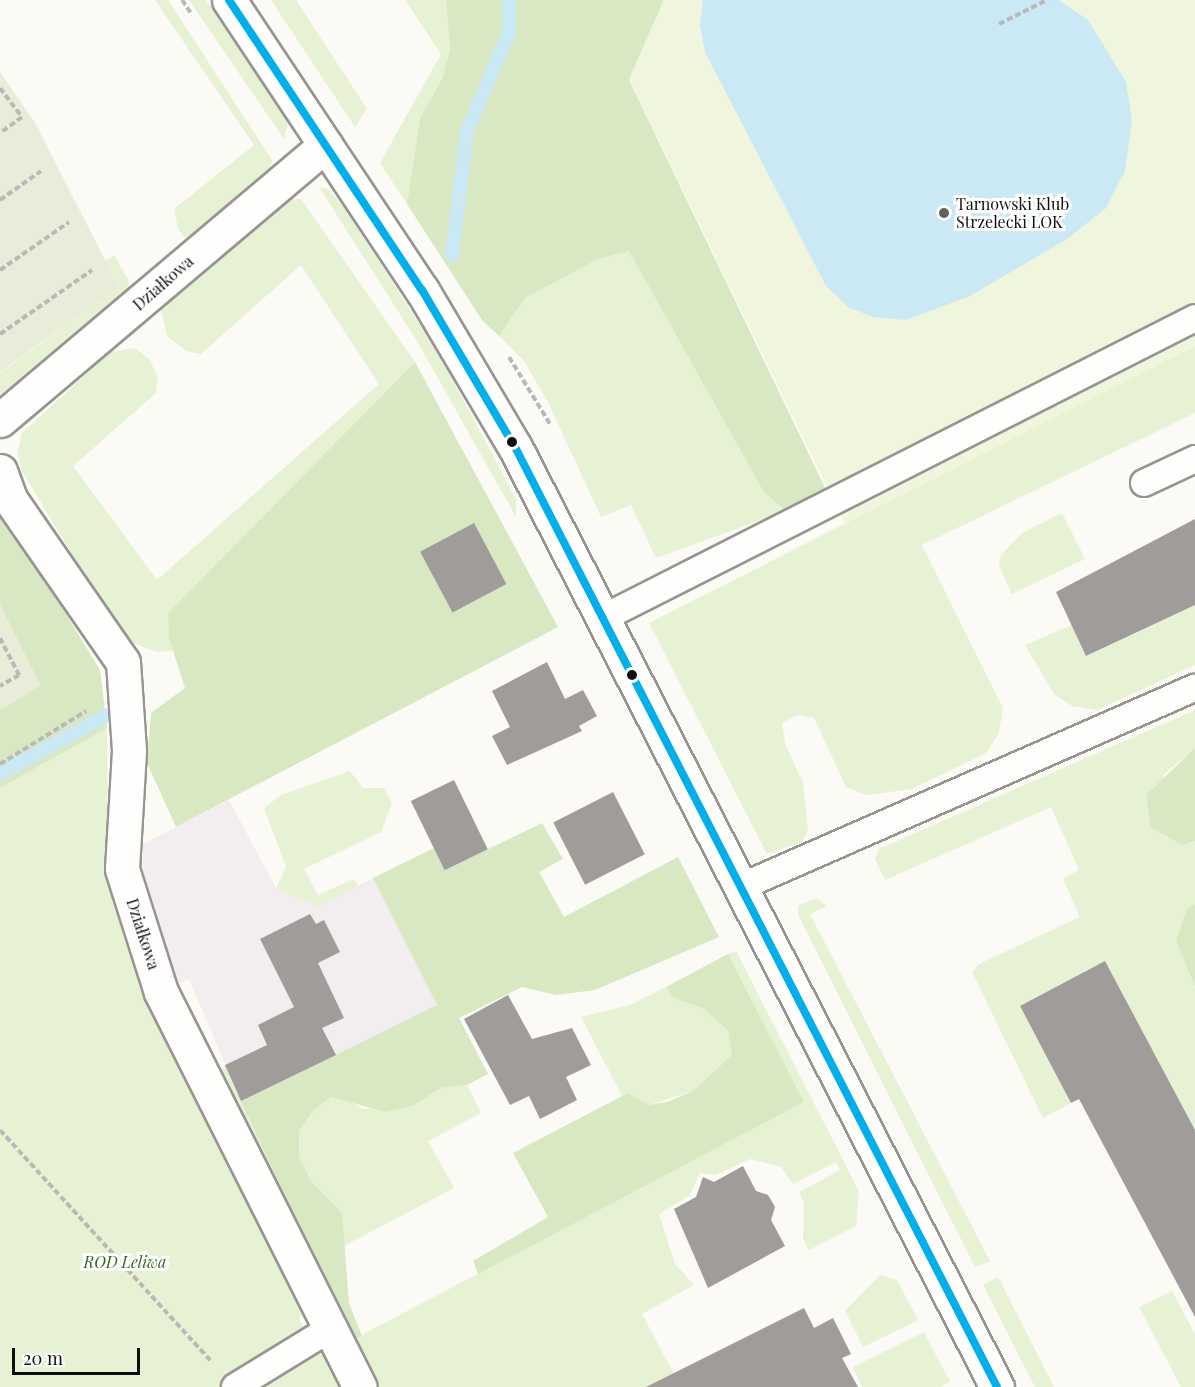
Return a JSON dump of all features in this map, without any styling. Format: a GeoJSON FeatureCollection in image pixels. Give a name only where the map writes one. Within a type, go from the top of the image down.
{"type":"FeatureCollection","features":[{"type":"Feature","properties":{"kind":"street"},"geometry":{"type":"LineString","coordinates":[[229,0],[460,352],[605,617],[997,1387]]}},
{"type":"Feature","properties":{"kind":"street","name":"Działkowa"},"geometry":{"type":"LineString","coordinates":[[0,420],[325,145]]}},
{"type":"Feature","properties":{"kind":"street","name":"Działkowa"},"geometry":{"type":"LineString","coordinates":[[0,471],[10,499],[123,662],[129,751],[122,869],[161,992],[328,1330],[360,1387]]}},
{"type":"Feature","properties":{"kind":"lane"},"geometry":{"type":"LineString","coordinates":[[605,617],[1195,318]]}},
{"type":"Feature","properties":{"kind":"lane"},"geometry":{"type":"LineString","coordinates":[[1144,483],[1195,459]]}},
{"type":"Feature","properties":{"kind":"lane"},"geometry":{"type":"LineString","coordinates":[[743,886],[1195,688]]}},
{"type":"Feature","properties":{"kind":"lane"},"geometry":{"type":"LineString","coordinates":[[227,1378],[328,1330]]}},
{"type":"Feature","properties":{"kind":"path"},"geometry":{"type":"LineString","coordinates":[[999,24],[1047,0]]}},
{"type":"Feature","properties":{"kind":"path"},"geometry":{"type":"LineString","coordinates":[[0,88],[22,117],[0,133]]}},
{"type":"Feature","properties":{"kind":"path"},"geometry":{"type":"LineString","coordinates":[[0,200],[41,171]]}},
{"type":"Feature","properties":{"kind":"path"},"geometry":{"type":"LineString","coordinates":[[0,270],[69,222]]}},
{"type":"Feature","properties":{"kind":"path"},"geometry":{"type":"LineString","coordinates":[[0,334],[92,270]]}},
{"type":"Feature","properties":{"kind":"path"},"geometry":{"type":"LineString","coordinates":[[0,638],[19,675],[0,686]]}},
{"type":"Feature","properties":{"kind":"path"},"geometry":{"type":"LineString","coordinates":[[0,764],[124,687]]}},
{"type":"Feature","properties":{"kind":"path"},"geometry":{"type":"LineString","coordinates":[[0,1130],[227,1378]]}},
{"type":"Feature","properties":{"kind":"shaded area"},"geometry":{"type":"Polygon","coordinates":[[[229,800],[276,888],[317,907],[373,878],[437,1005],[241,1101],[189,979],[176,985],[143,882],[143,844],[229,800]]]}},
{"type":"Feature","properties":{"kind":"green space"},"geometry":{"type":"Polygon","coordinates":[[[155,0],[168,0],[272,160],[269,174],[196,237],[185,238],[178,229],[174,209],[254,145],[155,0]]]}},
{"type":"Feature","properties":{"kind":"green space"},"geometry":{"type":"Polygon","coordinates":[[[189,0],[206,0],[283,114],[288,124],[284,139],[189,0]]]}},
{"type":"Feature","properties":{"kind":"green space"},"geometry":{"type":"Polygon","coordinates":[[[271,0],[296,0],[367,109],[355,127],[271,0]]]}},
{"type":"Feature","properties":{"kind":"green space"},"geometry":{"type":"Polygon","coordinates":[[[405,0],[446,0],[450,49],[442,79],[420,118],[407,204],[380,163],[441,54],[405,0]]]}},
{"type":"Feature","properties":{"kind":"green space"},"geometry":{"type":"Polygon","coordinates":[[[446,0],[664,0],[629,80],[828,494],[786,511],[764,492],[629,251],[598,259],[525,298],[499,336],[482,320],[407,204],[420,118],[442,79],[450,49],[446,0]]]}},
{"type":"Feature","properties":{"kind":"green space","name":"Tarnowski Klub Strzelecki LOK"},"geometry":{"type":"Polygon","coordinates":[[[664,0],[1195,0],[1195,346],[845,524],[629,79],[664,0]]]}},
{"type":"Feature","properties":{"kind":"green space"},"geometry":{"type":"Polygon","coordinates":[[[0,72],[34,121],[119,287],[0,372],[0,72]]]}},
{"type":"Feature","properties":{"kind":"green space"},"geometry":{"type":"Polygon","coordinates":[[[319,187],[328,189],[343,206],[440,356],[516,499],[516,517],[417,341],[319,187]]]}},
{"type":"Feature","properties":{"kind":"green space"},"geometry":{"type":"Polygon","coordinates":[[[289,199],[301,199],[415,362],[168,613],[173,651],[157,652],[123,639],[22,471],[17,453],[22,433],[110,352],[135,348],[149,359],[158,377],[156,393],[73,466],[157,580],[379,384],[301,265],[201,354],[186,351],[167,336],[160,305],[263,213],[289,199]]]}},
{"type":"Feature","properties":{"kind":"green space"},"geometry":{"type":"Polygon","coordinates":[[[629,251],[764,491],[786,511],[656,558],[631,505],[601,517],[548,402],[524,361],[499,336],[525,298],[598,259],[629,251]]]}},
{"type":"Feature","properties":{"kind":"green space"},"geometry":{"type":"Polygon","coordinates":[[[114,255],[129,281],[124,302],[0,394],[0,373],[119,287],[106,261],[114,255]]]}},
{"type":"Feature","properties":{"kind":"green space"},"geometry":{"type":"Polygon","coordinates":[[[1195,346],[1195,413],[922,545],[1003,708],[999,733],[986,753],[912,789],[867,795],[846,787],[814,718],[798,715],[782,723],[785,744],[803,783],[808,831],[802,842],[767,854],[649,623],[1195,346]]]}},
{"type":"Feature","properties":{"kind":"green space"},"geometry":{"type":"Polygon","coordinates":[[[415,362],[558,627],[176,827],[147,763],[151,713],[185,688],[169,638],[168,613],[415,362]]]}},
{"type":"Feature","properties":{"kind":"green space"},"geometry":{"type":"Polygon","coordinates":[[[0,506],[100,670],[107,728],[0,788],[0,710],[40,685],[0,605],[0,506]]]}},
{"type":"Feature","properties":{"kind":"green space"},"geometry":{"type":"Polygon","coordinates":[[[1062,513],[1085,559],[1012,594],[999,566],[1001,555],[1022,533],[1062,513]]]}},
{"type":"Feature","properties":{"kind":"green space"},"geometry":{"type":"Polygon","coordinates":[[[0,605],[40,685],[0,710],[0,605]]]}},
{"type":"Feature","properties":{"kind":"green space"},"geometry":{"type":"Polygon","coordinates":[[[1195,605],[1195,665],[1097,710],[1072,706],[1054,694],[1025,645],[1072,625],[1087,656],[1195,605]]]}},
{"type":"Feature","properties":{"kind":"green space"},"geometry":{"type":"Polygon","coordinates":[[[1195,710],[1195,748],[1163,775],[1182,845],[1195,841],[1195,904],[1187,909],[1176,941],[1195,987],[1195,1130],[1105,961],[1020,1006],[1071,1103],[1043,1118],[972,972],[979,964],[1080,917],[1063,879],[1079,870],[1051,807],[885,880],[875,859],[879,849],[1195,710]]]}},
{"type":"Feature","properties":{"kind":"green space","name":"ROD Leliwa"},"geometry":{"type":"Polygon","coordinates":[[[107,728],[108,856],[124,930],[198,1099],[301,1303],[300,1321],[345,1387],[0,1387],[0,788],[107,728]]]}},
{"type":"Feature","properties":{"kind":"green space"},"geometry":{"type":"Polygon","coordinates":[[[1195,748],[1195,841],[1182,845],[1151,827],[1146,795],[1195,748]]]}},
{"type":"Feature","properties":{"kind":"green space"},"geometry":{"type":"Polygon","coordinates":[[[350,771],[363,788],[384,788],[392,803],[381,832],[304,869],[318,895],[354,879],[358,886],[317,907],[276,888],[286,867],[264,808],[281,795],[350,771]]]}},
{"type":"Feature","properties":{"kind":"green space"},"geometry":{"type":"Polygon","coordinates":[[[542,823],[563,859],[539,872],[564,917],[678,857],[719,937],[595,990],[556,995],[522,987],[459,1018],[488,1074],[467,1085],[441,1088],[414,1105],[386,1112],[331,1097],[313,1111],[299,1131],[299,1157],[311,1181],[342,1213],[349,1303],[362,1336],[352,1340],[241,1101],[437,1005],[373,878],[434,848],[445,870],[542,823]]]}},
{"type":"Feature","properties":{"kind":"green space"},"geometry":{"type":"Polygon","coordinates":[[[817,898],[827,906],[810,914],[990,1261],[975,1267],[799,917],[798,906],[817,898]]]}},
{"type":"Feature","properties":{"kind":"green space"},"geometry":{"type":"Polygon","coordinates":[[[1195,904],[1195,987],[1176,941],[1187,909],[1195,904]]]}},
{"type":"Feature","properties":{"kind":"green space"},"geometry":{"type":"Polygon","coordinates":[[[736,951],[859,1191],[856,1226],[809,1250],[803,1238],[804,1203],[799,1192],[840,1170],[836,1162],[793,1184],[781,1167],[750,1159],[716,1175],[700,1173],[689,1196],[659,1214],[675,1264],[694,1285],[642,1314],[681,1387],[372,1387],[216,1077],[225,1065],[352,1340],[804,1102],[728,954],[736,951]]]}},
{"type":"Feature","properties":{"kind":"green space"},"geometry":{"type":"Polygon","coordinates":[[[728,954],[804,1102],[478,1274],[473,1261],[548,1217],[513,1153],[628,1093],[649,1105],[667,1102],[693,1091],[732,1055],[728,1031],[704,1009],[674,998],[666,987],[728,954]]]}},
{"type":"Feature","properties":{"kind":"green space"},"geometry":{"type":"Polygon","coordinates":[[[666,987],[674,998],[704,1009],[728,1031],[732,1055],[693,1091],[649,1105],[628,1093],[622,1096],[581,1017],[630,1005],[666,987]]]}},
{"type":"Feature","properties":{"kind":"green space"},"geometry":{"type":"Polygon","coordinates":[[[467,1085],[481,1113],[428,1141],[454,1188],[344,1246],[342,1213],[311,1181],[299,1158],[299,1131],[313,1111],[331,1097],[348,1099],[362,1109],[414,1105],[441,1088],[467,1085]]]}},
{"type":"Feature","properties":{"kind":"green space"},"geometry":{"type":"Polygon","coordinates":[[[880,1275],[897,1280],[918,1320],[863,1347],[845,1311],[880,1275]]]}},
{"type":"Feature","properties":{"kind":"green space"},"geometry":{"type":"Polygon","coordinates":[[[998,1277],[1054,1387],[1035,1387],[983,1285],[998,1277]]]}},
{"type":"Feature","properties":{"kind":"green space"},"geometry":{"type":"Polygon","coordinates":[[[1172,1291],[1195,1334],[1195,1387],[1181,1387],[1139,1307],[1172,1291]]]}},
{"type":"Feature","properties":{"kind":"green space"},"geometry":{"type":"Polygon","coordinates":[[[924,1332],[950,1382],[940,1387],[862,1387],[853,1367],[924,1332]]]}},
{"type":"Feature","properties":{"kind":"water"},"geometry":{"type":"Polygon","coordinates":[[[703,0],[1059,0],[1088,20],[1126,82],[1132,121],[1125,171],[1106,208],[1067,239],[970,296],[906,320],[873,317],[848,307],[826,286],[705,52],[700,25],[703,0]]]}},
{"type":"Feature","properties":{"kind":"building"},"geometry":{"type":"Polygon","coordinates":[[[1195,519],[1195,605],[1086,656],[1056,592],[1195,519]]]}},
{"type":"Feature","properties":{"kind":"building"},"geometry":{"type":"Polygon","coordinates":[[[474,523],[506,584],[453,613],[420,552],[474,523]]]}},
{"type":"Feature","properties":{"kind":"building"},"geometry":{"type":"Polygon","coordinates":[[[547,662],[565,699],[583,690],[597,716],[579,726],[582,731],[507,765],[492,736],[510,727],[492,691],[547,662]]]}},
{"type":"Feature","properties":{"kind":"building"},"geometry":{"type":"Polygon","coordinates":[[[454,780],[488,849],[445,870],[411,801],[454,780]]]}},
{"type":"Feature","properties":{"kind":"building"},"geometry":{"type":"Polygon","coordinates":[[[613,792],[645,854],[585,885],[553,822],[613,792]]]}},
{"type":"Feature","properties":{"kind":"building"},"geometry":{"type":"Polygon","coordinates":[[[310,914],[316,924],[324,920],[340,952],[318,963],[344,1018],[322,1028],[336,1055],[241,1101],[225,1065],[267,1045],[258,1025],[294,1007],[260,939],[310,914]]]}},
{"type":"Feature","properties":{"kind":"building"},"geometry":{"type":"Polygon","coordinates":[[[1105,961],[1195,1130],[1195,1317],[1079,1099],[1071,1103],[1020,1006],[1105,961]]]}},
{"type":"Feature","properties":{"kind":"building"},"geometry":{"type":"Polygon","coordinates":[[[508,995],[532,1039],[572,1028],[591,1065],[566,1077],[577,1100],[540,1119],[529,1096],[510,1105],[464,1019],[508,995]]]}},
{"type":"Feature","properties":{"kind":"building"},"geometry":{"type":"Polygon","coordinates":[[[743,1166],[756,1191],[768,1195],[775,1207],[771,1220],[785,1246],[708,1288],[674,1209],[696,1197],[703,1177],[714,1182],[743,1166]]]}},
{"type":"Feature","properties":{"kind":"building"},"geometry":{"type":"Polygon","coordinates":[[[804,1308],[814,1328],[833,1318],[851,1354],[842,1358],[858,1387],[646,1387],[804,1308]]]}},
{"type":"Feature","properties":{"kind":"waterway"},"geometry":{"type":"LineString","coordinates":[[452,255],[467,131],[509,32],[509,0]]}},
{"type":"Feature","properties":{"kind":"waterway"},"geometry":{"type":"LineString","coordinates":[[0,774],[107,715]]}},
{"type":"Feature","properties":{"kind":"transit line"},"geometry":{"type":"LineString","coordinates":[[229,0],[422,290],[515,447],[997,1387]]}},
{"type":"Feature","properties":{"kind":"place","name":"Tarnowski Klub Strzelecki LOK"},"geometry":{"type":"Point","coordinates":[944,213]}}]}
